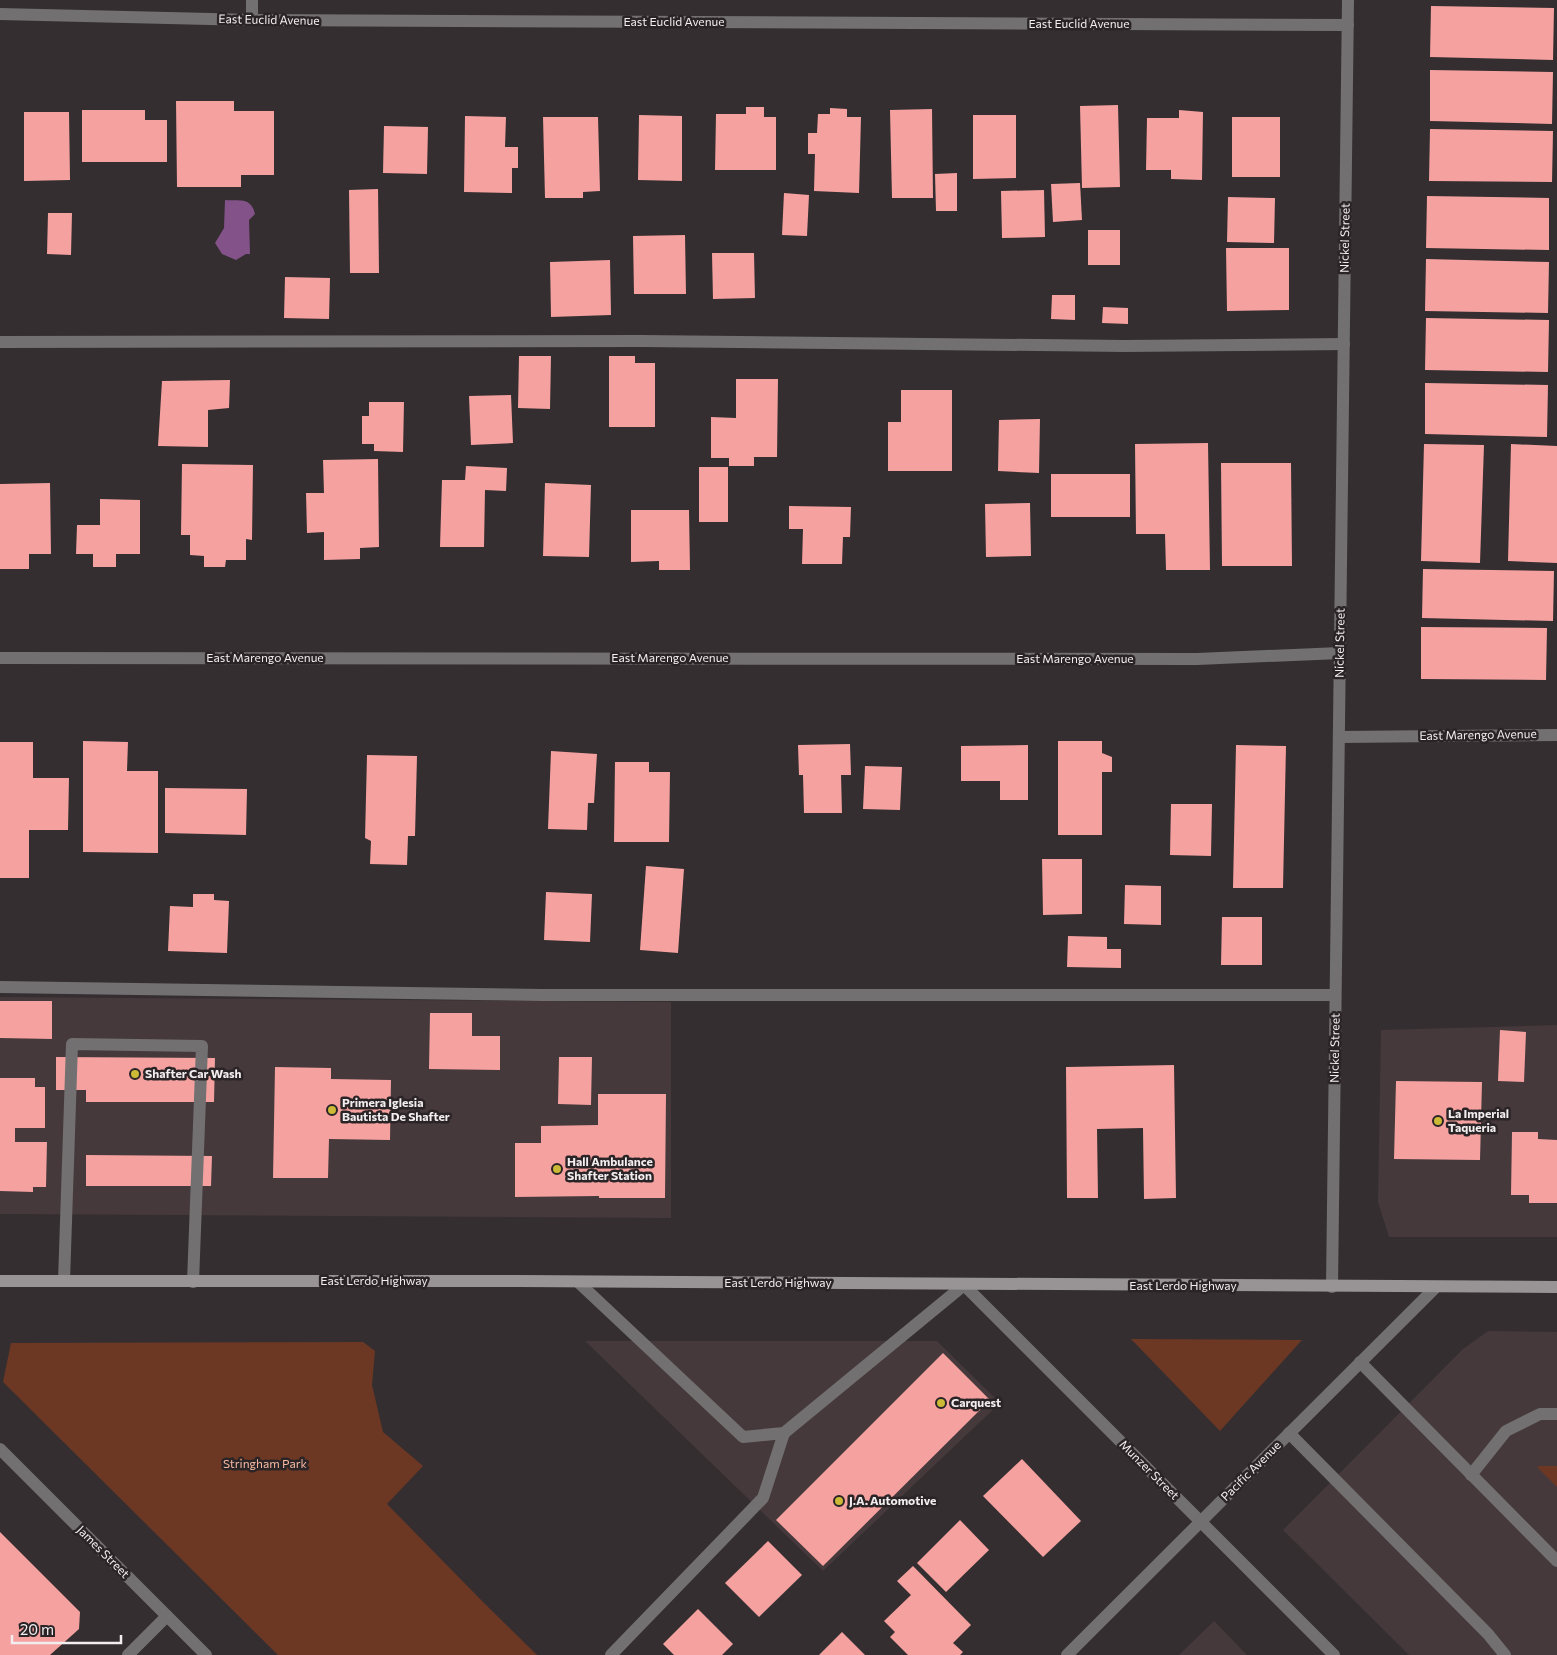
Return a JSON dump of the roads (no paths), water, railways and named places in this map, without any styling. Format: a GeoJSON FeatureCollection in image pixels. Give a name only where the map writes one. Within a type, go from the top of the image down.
{"type":"FeatureCollection","features":[{"type":"Feature","properties":{"kind":"main road","name":"East Lerdo Highway"},"geometry":{"type":"LineString","coordinates":[[0,1281],[1557,1287]]}},
{"type":"Feature","properties":{"kind":"street"},"geometry":{"type":"LineString","coordinates":[[252,0],[252,20]]}},
{"type":"Feature","properties":{"kind":"street","name":"Nickel Street"},"geometry":{"type":"LineString","coordinates":[[1332,1287],[1348,0]]}},
{"type":"Feature","properties":{"kind":"street","name":"East Euclid Avenue"},"geometry":{"type":"LineString","coordinates":[[0,14],[252,20],[1348,25]]}},
{"type":"Feature","properties":{"kind":"street"},"geometry":{"type":"LineString","coordinates":[[0,342],[641,341],[1125,346],[1344,344]]}},
{"type":"Feature","properties":{"kind":"street","name":"East Marengo Avenue"},"geometry":{"type":"LineString","coordinates":[[0,658],[1197,659],[1340,653]]}},
{"type":"Feature","properties":{"kind":"street","name":"East Marengo Avenue"},"geometry":{"type":"LineString","coordinates":[[1339,737],[1557,735]]}},
{"type":"Feature","properties":{"kind":"street"},"geometry":{"type":"LineString","coordinates":[[0,987],[542,995],[1335,995]]}},
{"type":"Feature","properties":{"kind":"street"},"geometry":{"type":"LineString","coordinates":[[64,1281],[72,1044],[202,1046],[193,1282]]}},
{"type":"Feature","properties":{"kind":"street"},"geometry":{"type":"LineString","coordinates":[[578,1282],[743,1437],[784,1433]]}},
{"type":"Feature","properties":{"kind":"street"},"geometry":{"type":"LineString","coordinates":[[611,1655],[763,1498],[784,1433],[964,1285]]}},
{"type":"Feature","properties":{"kind":"street","name":"Munzer Street"},"geometry":{"type":"LineString","coordinates":[[964,1285],[1334,1655]]}},
{"type":"Feature","properties":{"kind":"street","name":"Pacific Avenue"},"geometry":{"type":"LineString","coordinates":[[1067,1655],[1436,1287]]}},
{"type":"Feature","properties":{"kind":"street"},"geometry":{"type":"LineString","coordinates":[[1360,1362],[1557,1561]]}},
{"type":"Feature","properties":{"kind":"street"},"geometry":{"type":"LineString","coordinates":[[1471,1475],[1506,1430],[1540,1414],[1557,1414]]}},
{"type":"Feature","properties":{"kind":"street"},"geometry":{"type":"LineString","coordinates":[[1289,1433],[1488,1634],[1505,1655]]}},
{"type":"Feature","properties":{"kind":"street","name":"James Street"},"geometry":{"type":"LineString","coordinates":[[0,1449],[206,1655]]}},
{"type":"Feature","properties":{"kind":"street"},"geometry":{"type":"LineString","coordinates":[[128,1655],[167,1616]]}},
{"type":"Feature","properties":{"kind":"place","name":"Shafter Car Wash"},"geometry":{"type":"Point","coordinates":[135,1074]}},
{"type":"Feature","properties":{"kind":"place","name":"Primera Iglesia Bautista De Shafter"},"geometry":{"type":"Point","coordinates":[332,1110]}},
{"type":"Feature","properties":{"kind":"place","name":"La Imperial Taqueria"},"geometry":{"type":"Point","coordinates":[1438,1121]}},
{"type":"Feature","properties":{"kind":"place","name":"Hall Ambulance Shafter Station"},"geometry":{"type":"Point","coordinates":[557,1169]}},
{"type":"Feature","properties":{"kind":"place","name":"Carquest"},"geometry":{"type":"Point","coordinates":[941,1403]}},
{"type":"Feature","properties":{"kind":"place","name":"J.A. Automotive"},"geometry":{"type":"Point","coordinates":[839,1501]}},
{"type":"Feature","properties":{"kind":"park label","name":"Stringham Park"},"geometry":{"type":"Point","coordinates":[265,1464]}}]}
